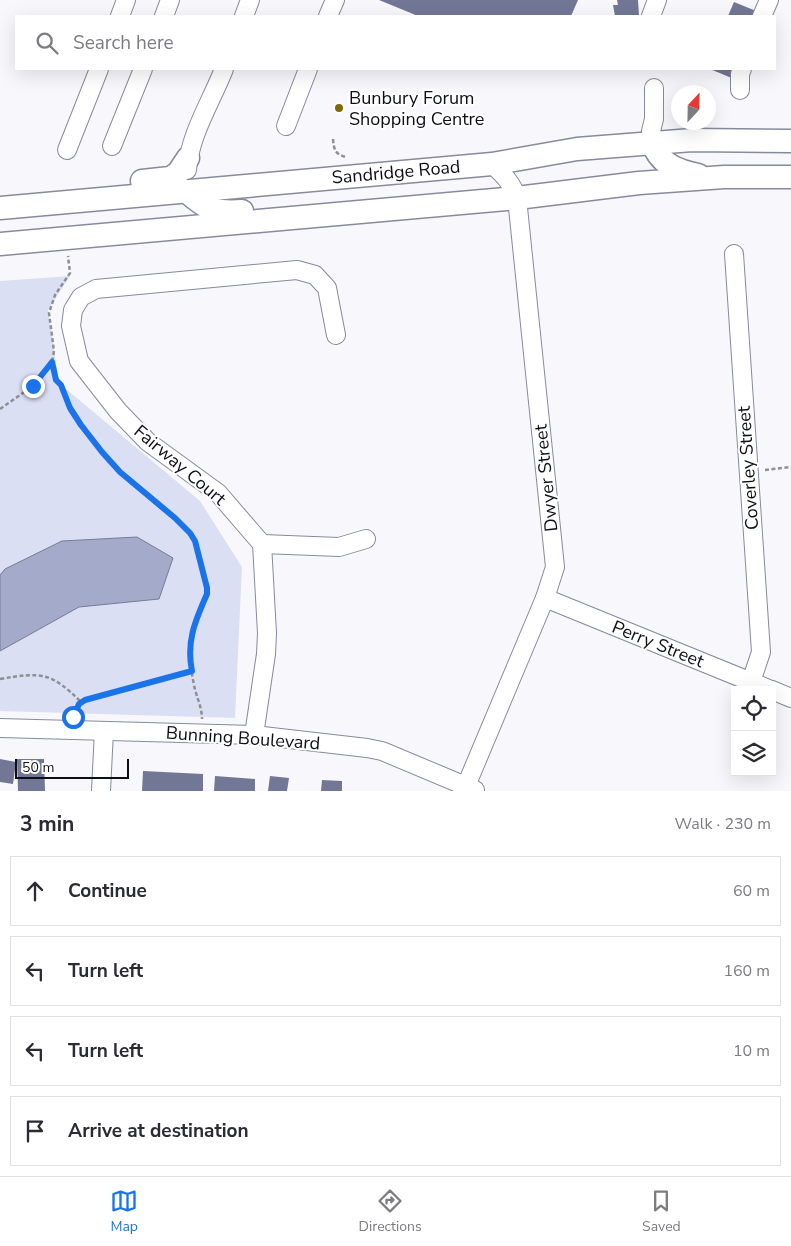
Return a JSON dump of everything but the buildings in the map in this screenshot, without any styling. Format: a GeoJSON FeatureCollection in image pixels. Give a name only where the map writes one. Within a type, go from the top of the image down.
{"type":"FeatureCollection","features":[{"type":"Feature","properties":{"kind":"main road","name":"Sandridge Road"},"geometry":{"type":"LineString","coordinates":[[0,208],[492,164],[577,149],[692,140],[791,141]]}},
{"type":"Feature","properties":{"kind":"main road"},"geometry":{"type":"LineString","coordinates":[[658,144],[681,172],[724,178]]}},
{"type":"Feature","properties":{"kind":"main road"},"geometry":{"type":"LineString","coordinates":[[639,183],[650,174],[658,144]]}},
{"type":"Feature","properties":{"kind":"main road"},"geometry":{"type":"LineString","coordinates":[[76,201],[87,186],[170,178],[178,172],[188,158]]}},
{"type":"Feature","properties":{"kind":"main road","name":"Sandridge Road"},"geometry":{"type":"LineString","coordinates":[[0,244],[518,198],[639,183],[724,178],[791,177]]}},
{"type":"Feature","properties":{"kind":"main road"},"geometry":{"type":"LineString","coordinates":[[162,230],[194,192],[204,206],[215,211],[224,212],[318,205],[352,213]]}},
{"type":"Feature","properties":{"kind":"street"},"geometry":{"type":"LineString","coordinates":[[120,15],[126,0]]}},
{"type":"Feature","properties":{"kind":"street"},"geometry":{"type":"LineString","coordinates":[[164,15],[170,0]]}},
{"type":"Feature","properties":{"kind":"street"},"geometry":{"type":"LineString","coordinates":[[244,15],[250,0]]}},
{"type":"Feature","properties":{"kind":"street"},"geometry":{"type":"LineString","coordinates":[[328,15],[335,0]]}},
{"type":"Feature","properties":{"kind":"street"},"geometry":{"type":"LineString","coordinates":[[650,15],[657,0]]}},
{"type":"Feature","properties":{"kind":"street"},"geometry":{"type":"LineString","coordinates":[[762,15],[769,0]]}},
{"type":"Feature","properties":{"kind":"street"},"geometry":{"type":"LineString","coordinates":[[66,150],[99,70]]}},
{"type":"Feature","properties":{"kind":"street"},"geometry":{"type":"LineString","coordinates":[[112,146],[142,70]]}},
{"type":"Feature","properties":{"kind":"street"},"geometry":{"type":"LineString","coordinates":[[194,192],[188,158],[196,131],[224,70]]}},
{"type":"Feature","properties":{"kind":"street"},"geometry":{"type":"LineString","coordinates":[[286,126],[308,70]]}},
{"type":"Feature","properties":{"kind":"street"},"geometry":{"type":"LineString","coordinates":[[740,90],[742,70]]}},
{"type":"Feature","properties":{"kind":"street"},"geometry":{"type":"LineString","coordinates":[[654,88],[654,118],[658,144]]}},
{"type":"Feature","properties":{"kind":"street","name":"Dwyer Street"},"geometry":{"type":"LineString","coordinates":[[472,789],[555,567],[518,198],[506,176],[492,164]]}},
{"type":"Feature","properties":{"kind":"street","name":"Coverley Street"},"geometry":{"type":"LineString","coordinates":[[734,254],[760,652],[751,682]]}},
{"type":"Feature","properties":{"kind":"street","name":"Fairway Court"},"geometry":{"type":"LineString","coordinates":[[262,544],[218,493],[148,442],[102,392],[80,361],[71,326],[73,310],[81,297],[96,289],[297,270],[315,275],[327,288],[336,335]]}},
{"type":"Feature","properties":{"kind":"street"},"geometry":{"type":"LineString","coordinates":[[254,735],[266,654],[267,632],[262,544],[339,547],[366,540]]}},
{"type":"Feature","properties":{"kind":"street","name":"Perry Street"},"geometry":{"type":"LineString","coordinates":[[544,598],[762,686]]}},
{"type":"Feature","properties":{"kind":"street","name":"Perry Street"},"geometry":{"type":"LineString","coordinates":[[776,692],[791,698]]}},
{"type":"Feature","properties":{"kind":"street","name":"Bunning Boulevard"},"geometry":{"type":"LineString","coordinates":[[0,728],[254,735],[382,751],[472,789]]}},
{"type":"Feature","properties":{"kind":"street"},"geometry":{"type":"LineString","coordinates":[[101,791],[104,731]]}},
{"type":"Feature","properties":{"kind":"path"},"geometry":{"type":"LineString","coordinates":[[333,139],[334,151],[338,155],[351,159]]}},
{"type":"Feature","properties":{"kind":"path"},"geometry":{"type":"LineString","coordinates":[[0,409],[33,386],[52,362],[56,380],[61,385],[70,408],[92,438],[120,472],[190,533],[195,541],[207,588],[207,594],[191,634],[189,654],[203,716],[202,721]]}},
{"type":"Feature","properties":{"kind":"path"},"geometry":{"type":"LineString","coordinates":[[749,472],[791,467]]}},
{"type":"Feature","properties":{"kind":"path"},"geometry":{"type":"LineString","coordinates":[[73,717],[82,702],[192,671]]}},
{"type":"Feature","properties":{"kind":"path"},"geometry":{"type":"LineString","coordinates":[[0,679],[44,675],[54,679],[82,702]]}},
{"type":"Feature","properties":{"kind":"shaded area"},"geometry":{"type":"Polygon","coordinates":[[[70,276],[48,310],[59,383],[200,501],[242,567],[235,718],[0,711],[0,281],[70,276]]]}},
{"type":"Feature","properties":{"kind":"shaded area"},"geometry":{"type":"Polygon","coordinates":[[[137,537],[173,558],[159,599],[79,607],[0,651],[0,575],[5,569],[62,541],[137,537]]]}},
{"type":"Feature","properties":{"kind":"place","name":"Bunbury Forum Shopping Centre"},"geometry":{"type":"Point","coordinates":[339,108]}},
{"type":"Feature","properties":{"kind":"route"},"geometry":{"type":"LineString","coordinates":[[33,386],[52,362],[56,380],[61,385],[70,408],[102,452],[137,488],[175,518],[190,533],[195,541],[207,588],[207,594],[191,634],[189,644],[192,671],[85,700],[79,704],[73,717]]}}]}
